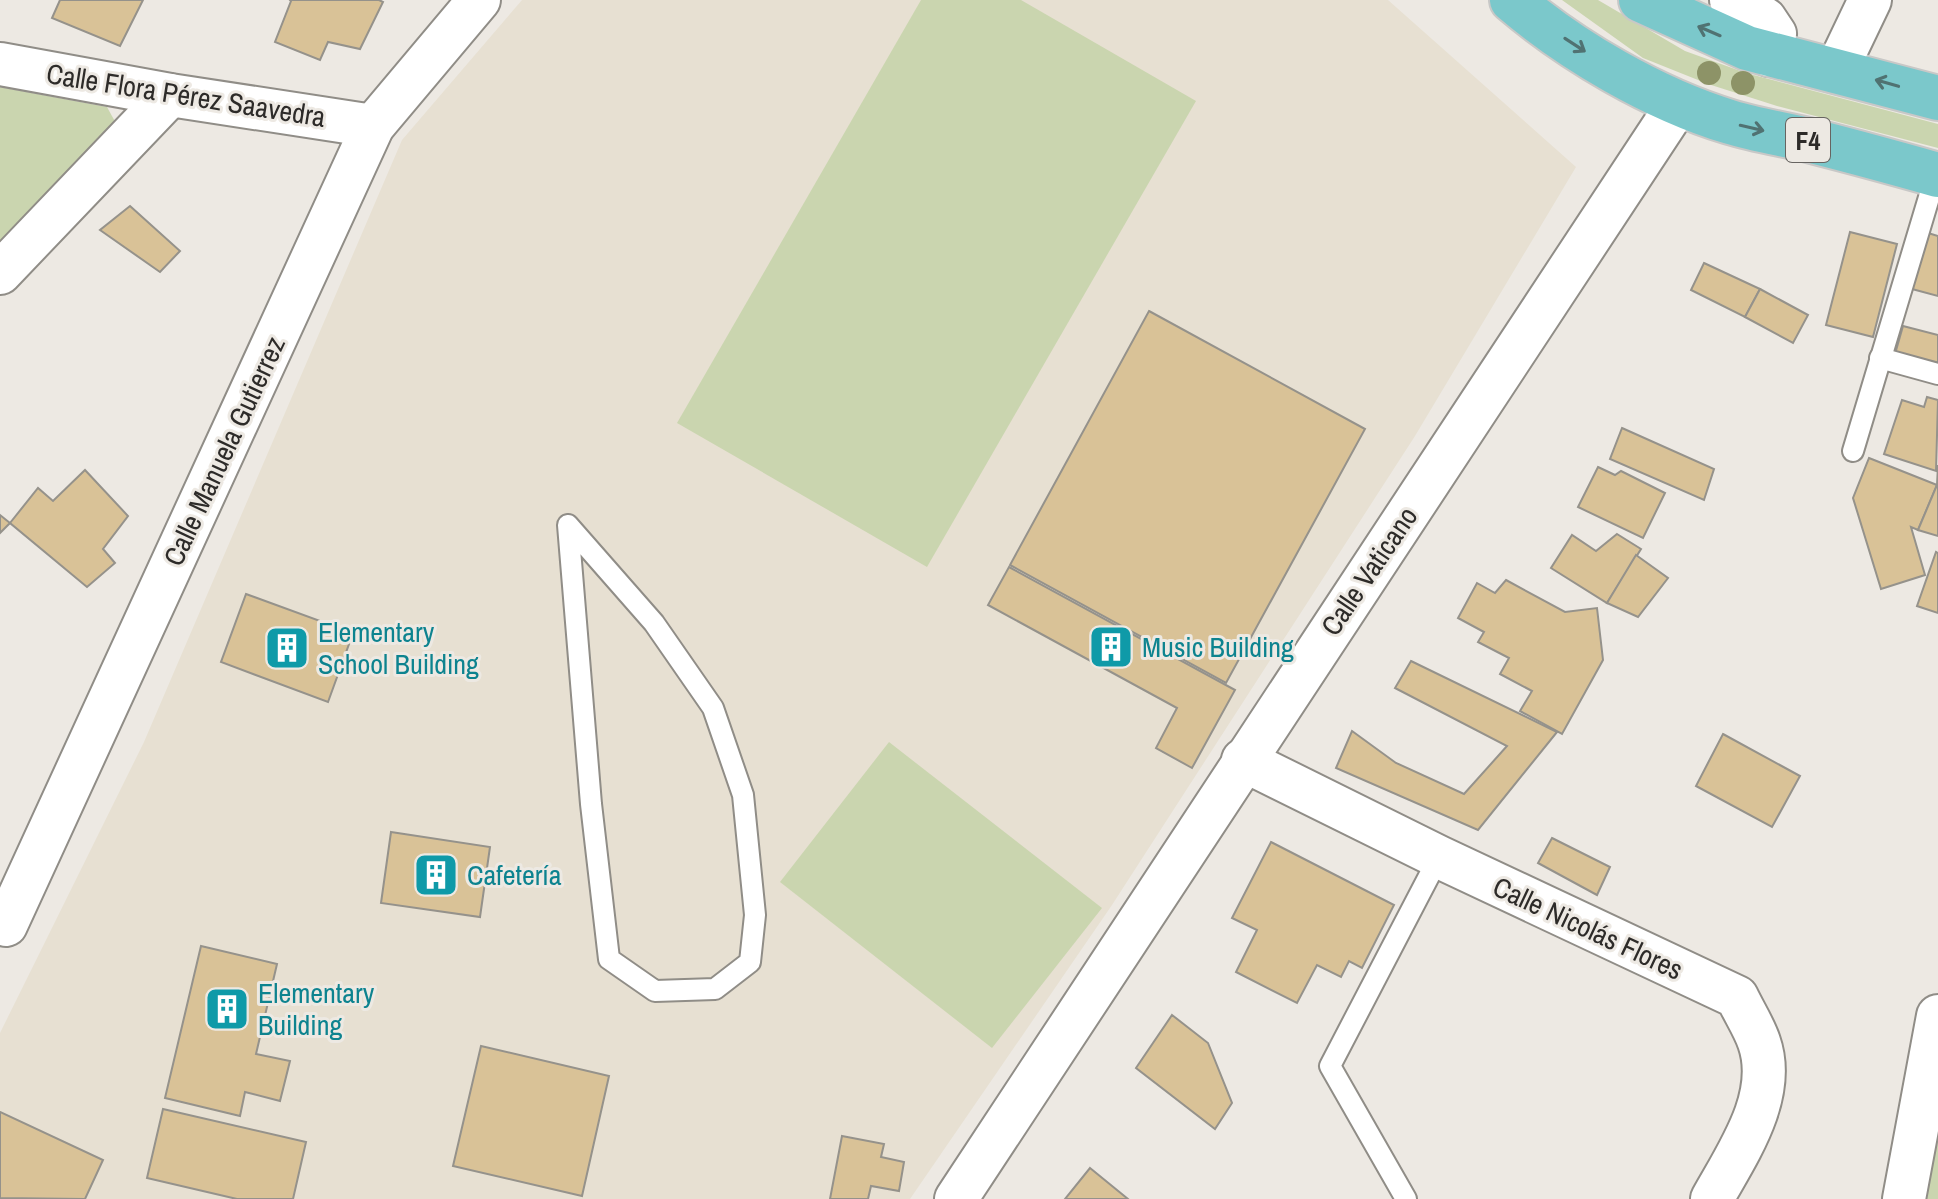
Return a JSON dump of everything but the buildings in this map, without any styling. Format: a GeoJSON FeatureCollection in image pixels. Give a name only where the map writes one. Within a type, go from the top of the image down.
{"type":"FeatureCollection","features":[{"type":"Feature","properties":{"kind":"highway","name":"F4"},"geometry":{"type":"LineString","coordinates":[[1512,0],[1605,65],[1678,104],[1731,123],[1818,142],[1937,174]]}},
{"type":"Feature","properties":{"kind":"highway"},"geometry":{"type":"LineString","coordinates":[[1641,0],[1747,48],[1837,69],[1938,98]]}},
{"type":"Feature","properties":{"kind":"street","name":"Calle Manuela Gutierrez"},"geometry":{"type":"LineString","coordinates":[[3,923],[373,126],[479,0]]}},
{"type":"Feature","properties":{"kind":"street"},"geometry":{"type":"LineString","coordinates":[[1731,0],[1765,19],[1775,34],[1769,55]]}},
{"type":"Feature","properties":{"kind":"street"},"geometry":{"type":"LineString","coordinates":[[1837,69],[1870,0]]}},
{"type":"Feature","properties":{"kind":"street","name":"Calle Flora Pérez Saavedra"},"geometry":{"type":"LineString","coordinates":[[0,64],[170,95],[373,126]]}},
{"type":"Feature","properties":{"kind":"street"},"geometry":{"type":"LineString","coordinates":[[0,273],[170,95]]}},
{"type":"Feature","properties":{"kind":"street","name":"Calle Vaticano"},"geometry":{"type":"LineString","coordinates":[[956,1199],[1678,104]]}},
{"type":"Feature","properties":{"kind":"street","name":"Calle Nicolás Flores"},"geometry":{"type":"LineString","coordinates":[[1243,760],[1439,857],[1737,997],[1760,1044],[1764,1090],[1742,1145],[1712,1199]]}},
{"type":"Feature","properties":{"kind":"street"},"geometry":{"type":"LineString","coordinates":[[1904,1199],[1937,1025]]}},
{"type":"Feature","properties":{"kind":"lane"},"geometry":{"type":"LineString","coordinates":[[1853,451],[1937,174]]}},
{"type":"Feature","properties":{"kind":"lane"},"geometry":{"type":"LineString","coordinates":[[1880,358],[1938,374]]}},
{"type":"Feature","properties":{"kind":"lane"},"geometry":{"type":"LineString","coordinates":[[568,525],[654,623],[713,708],[743,795],[755,915],[750,962],[715,989],[655,991],[609,959],[591,804],[568,525]]}},
{"type":"Feature","properties":{"kind":"lane"},"geometry":{"type":"LineString","coordinates":[[1406,1199],[1330,1066],[1439,857]]}},
{"type":"Feature","properties":{"kind":"shaded area"},"geometry":{"type":"Polygon","coordinates":[[[522,0],[1388,0],[1576,167],[1415,436],[1112,905],[910,1199],[0,1199],[0,1033],[144,742],[402,140],[522,0]]]}},
{"type":"Feature","properties":{"kind":"green space"},"geometry":{"type":"Polygon","coordinates":[[[921,0],[1021,0],[1196,101],[927,567],[677,423],[921,0]]]}},
{"type":"Feature","properties":{"kind":"green space"},"geometry":{"type":"Polygon","coordinates":[[[1562,0],[1598,0],[1685,51],[1746,73],[1938,124],[1938,148],[1777,106],[1708,84],[1643,58],[1562,0]]]}},
{"type":"Feature","properties":{"kind":"green space"},"geometry":{"type":"Polygon","coordinates":[[[0,87],[107,107],[118,127],[0,248],[0,87]]]}},
{"type":"Feature","properties":{"kind":"green space"},"geometry":{"type":"Polygon","coordinates":[[[889,742],[1102,908],[992,1048],[780,882],[889,742]]]}},
{"type":"Feature","properties":{"kind":"green space"},"geometry":{"type":"Polygon","coordinates":[[[1938,1073],[1938,1199],[1921,1199],[1938,1073]]]}},
{"type":"Feature","properties":{"kind":"place","name":"Music Building"},"geometry":{"type":"Point","coordinates":[1111,647]}},
{"type":"Feature","properties":{"kind":"place","name":"Elementary School Building"},"geometry":{"type":"Point","coordinates":[287,648]}},
{"type":"Feature","properties":{"kind":"place","name":"Cafetería"},"geometry":{"type":"Point","coordinates":[436,875]}},
{"type":"Feature","properties":{"kind":"place","name":"Elementary Building"},"geometry":{"type":"Point","coordinates":[227,1009]}}]}
